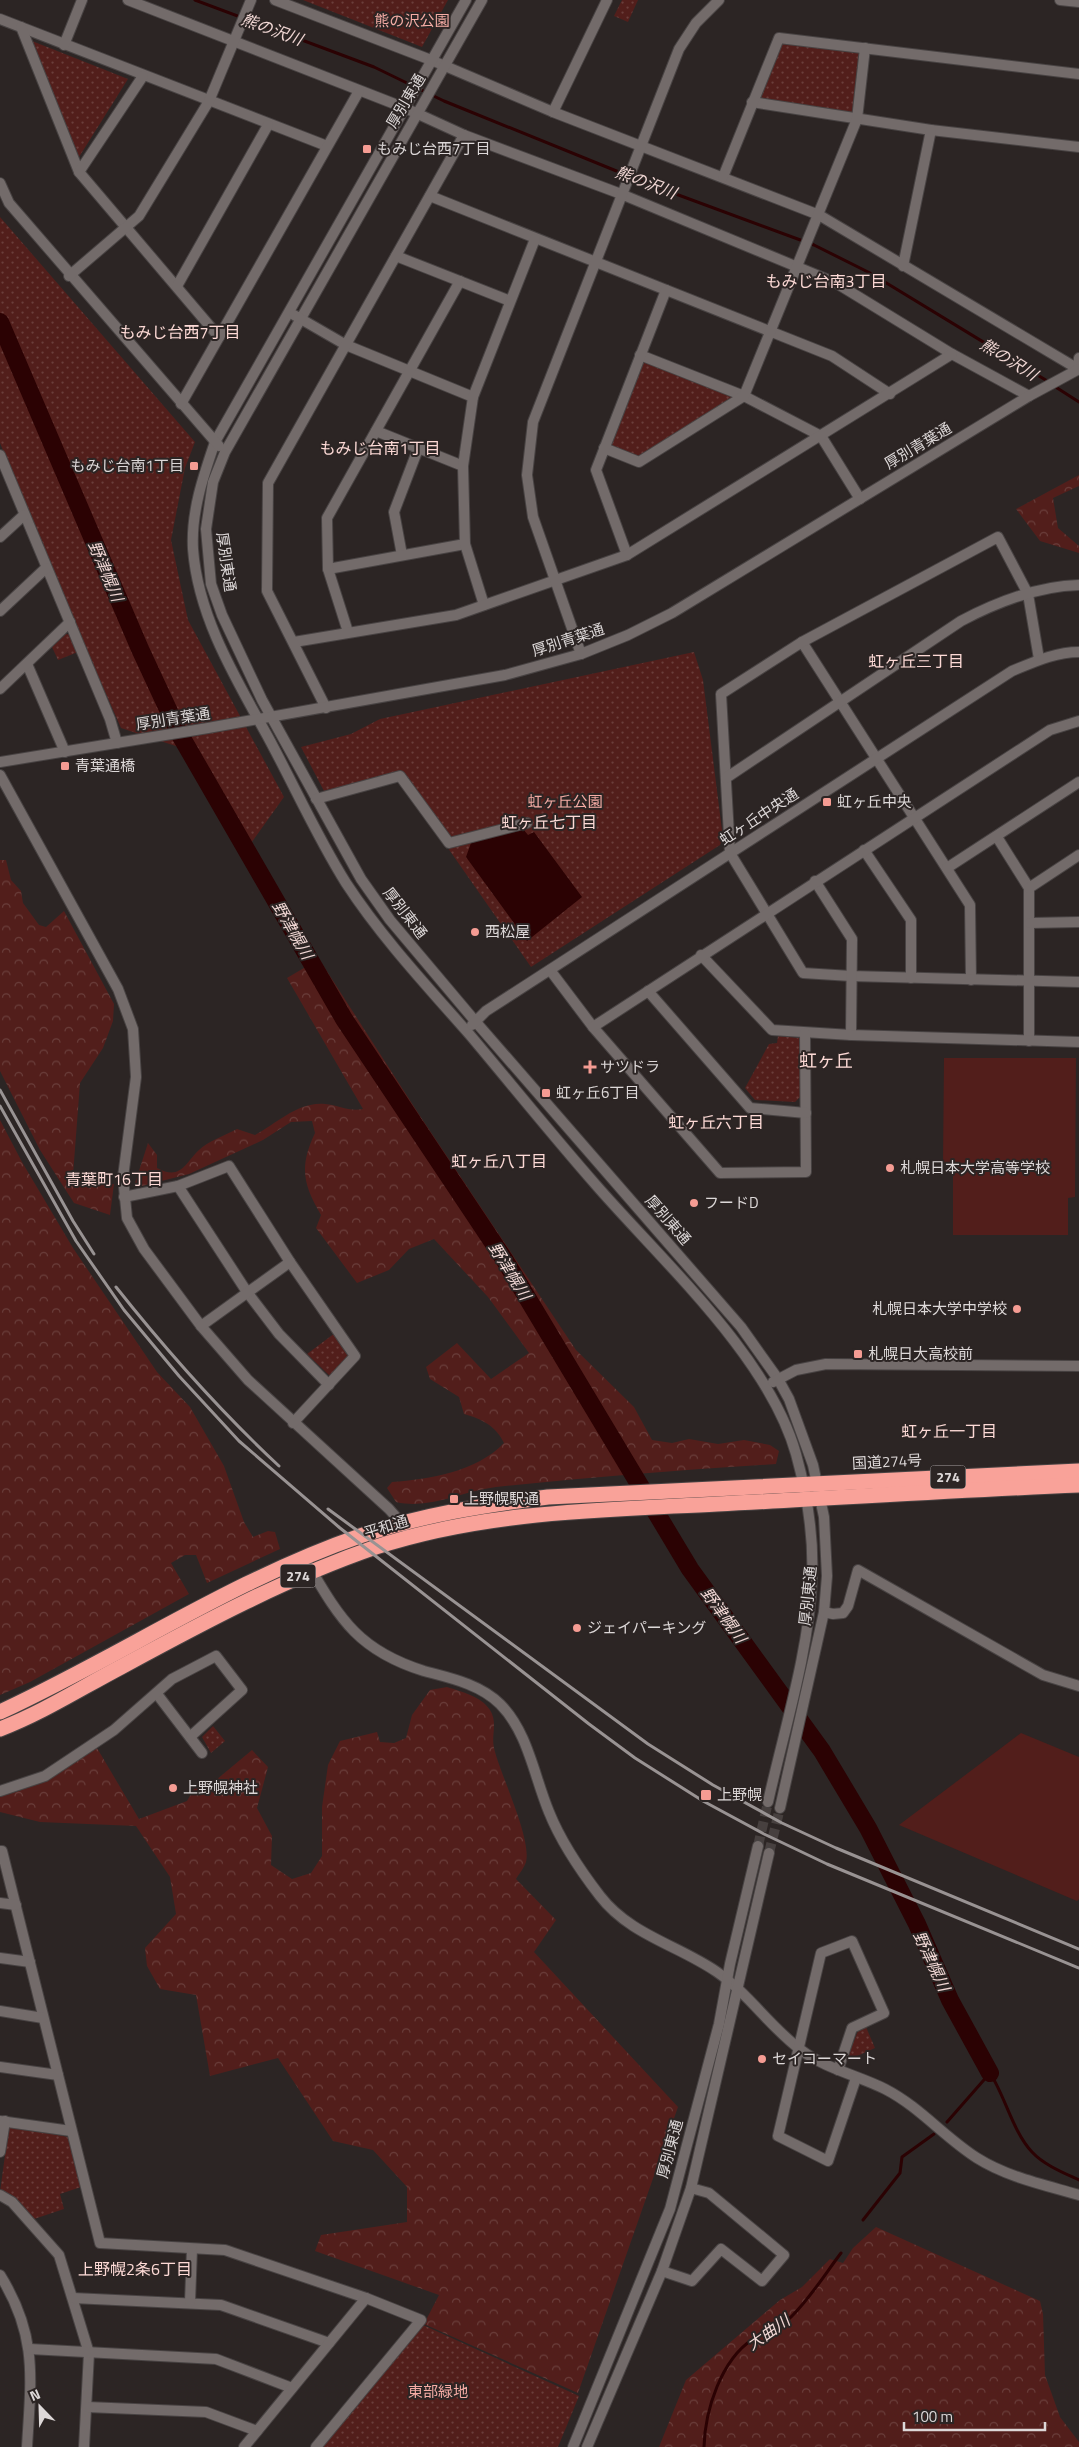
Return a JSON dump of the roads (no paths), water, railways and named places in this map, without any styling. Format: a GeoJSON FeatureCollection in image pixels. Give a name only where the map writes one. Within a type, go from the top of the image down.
{"type":"FeatureCollection","features":[{"type":"Feature","properties":{"kind":"highway","name":"国道274号"},"geometry":{"type":"LineString","coordinates":[[810,1484],[1079,1471]]}},
{"type":"Feature","properties":{"kind":"highway","name":"平和通"},"geometry":{"type":"LineString","coordinates":[[0,1729],[45,1708],[360,1536],[401,1523],[501,1503],[613,1493],[810,1484]]}},
{"type":"Feature","properties":{"kind":"highway","name":"274"},"geometry":{"type":"LineString","coordinates":[[813,1499],[1079,1485]]}},
{"type":"Feature","properties":{"kind":"highway","name":"平和通"},"geometry":{"type":"LineString","coordinates":[[0,1712],[219,1597],[308,1564],[414,1536],[517,1517],[813,1499]]}},
{"type":"Feature","properties":{"kind":"street"},"geometry":{"type":"LineString","coordinates":[[64,45],[82,0]]}},
{"type":"Feature","properties":{"kind":"street"},"geometry":{"type":"LineString","coordinates":[[128,0],[405,108],[464,135],[621,194],[798,266],[836,283],[952,354],[1029,396]]}},
{"type":"Feature","properties":{"kind":"street"},"geometry":{"type":"LineString","coordinates":[[275,0],[431,60],[554,112],[819,215],[1078,369],[1079,358]]}},
{"type":"Feature","properties":{"kind":"street","name":"厚別東通"},"geometry":{"type":"LineString","coordinates":[[466,0],[215,442],[202,480],[194,512],[193,548],[198,582],[207,616],[258,718],[345,881],[379,929],[594,1184],[685,1284],[741,1350],[766,1387],[810,1484],[813,1499],[824,1516],[827,1560],[824,1612],[780,1808]]}},
{"type":"Feature","properties":{"kind":"street","name":"厚別東通"},"geometry":{"type":"LineString","coordinates":[[482,0],[300,317],[225,452],[213,482],[208,506],[206,529],[211,584],[222,615],[271,716],[361,879],[390,920],[475,1021],[741,1327],[778,1379],[798,1420],[813,1499],[810,1531],[812,1584],[798,1672],[768,1802]]}},
{"type":"Feature","properties":{"kind":"street"},"geometry":{"type":"LineString","coordinates":[[554,112],[607,0]]}},
{"type":"Feature","properties":{"kind":"street"},"geometry":{"type":"LineString","coordinates":[[580,654],[532,517],[527,475],[533,422],[679,49],[696,23],[719,0]]}},
{"type":"Feature","properties":{"kind":"street"},"geometry":{"type":"LineString","coordinates":[[1060,0],[1079,2]]}},
{"type":"Feature","properties":{"kind":"street"},"geometry":{"type":"LineString","coordinates":[[69,276],[139,216],[209,101],[250,2]]}},
{"type":"Feature","properties":{"kind":"street"},"geometry":{"type":"LineString","coordinates":[[0,19],[268,125],[327,146]]}},
{"type":"Feature","properties":{"kind":"street"},"geometry":{"type":"LineString","coordinates":[[21,27],[79,172],[177,286],[218,337]]}},
{"type":"Feature","properties":{"kind":"street"},"geometry":{"type":"LineString","coordinates":[[723,177],[779,38],[1079,74]]}},
{"type":"Feature","properties":{"kind":"street"},"geometry":{"type":"LineString","coordinates":[[604,448],[640,462],[744,396],[804,253],[857,119],[866,48]]}},
{"type":"Feature","properties":{"kind":"street"},"geometry":{"type":"LineString","coordinates":[[79,172],[143,76]]}},
{"type":"Feature","properties":{"kind":"street"},"geometry":{"type":"LineString","coordinates":[[181,404],[359,91]]}},
{"type":"Feature","properties":{"kind":"street"},"geometry":{"type":"LineString","coordinates":[[752,102],[931,130],[1079,147]]}},
{"type":"Feature","properties":{"kind":"street"},"geometry":{"type":"LineString","coordinates":[[177,286],[268,125]]}},
{"type":"Feature","properties":{"kind":"street"},"geometry":{"type":"LineString","coordinates":[[903,266],[931,130]]}},
{"type":"Feature","properties":{"kind":"street"},"geometry":{"type":"LineString","coordinates":[[326,708],[267,591],[268,483],[464,135]]}},
{"type":"Feature","properties":{"kind":"street"},"geometry":{"type":"LineString","coordinates":[[0,183],[8,203],[69,276],[225,452]]}},
{"type":"Feature","properties":{"kind":"street"},"geometry":{"type":"LineString","coordinates":[[430,196],[832,356],[890,394]]}},
{"type":"Feature","properties":{"kind":"street"},"geometry":{"type":"LineString","coordinates":[[484,605],[466,544],[463,466],[473,397],[535,239]]}},
{"type":"Feature","properties":{"kind":"street"},"geometry":{"type":"LineString","coordinates":[[396,256],[510,301]]}},
{"type":"Feature","properties":{"kind":"street"},"geometry":{"type":"LineString","coordinates":[[348,632],[328,569],[327,518],[460,281]]}},
{"type":"Feature","properties":{"kind":"street"},"geometry":{"type":"LineString","coordinates":[[627,555],[596,470],[666,290]]}},
{"type":"Feature","properties":{"kind":"street"},"geometry":{"type":"LineString","coordinates":[[288,314],[300,317],[346,345],[473,397]]}},
{"type":"Feature","properties":{"kind":"street"},"geometry":{"type":"LineString","coordinates":[[294,642],[456,615],[627,555],[952,354]]}},
{"type":"Feature","properties":{"kind":"street"},"geometry":{"type":"LineString","coordinates":[[640,355],[744,396],[821,436],[860,499]]}},
{"type":"Feature","properties":{"kind":"street","name":"厚別青葉通"},"geometry":{"type":"LineString","coordinates":[[0,762],[326,708],[505,675],[580,654],[628,635],[672,613],[1029,396],[1078,369]]}},
{"type":"Feature","properties":{"kind":"street"},"geometry":{"type":"LineString","coordinates":[[376,431],[463,466]]}},
{"type":"Feature","properties":{"kind":"street"},"geometry":{"type":"LineString","coordinates":[[402,555],[394,512],[418,449]]}},
{"type":"Feature","properties":{"kind":"street"},"geometry":{"type":"LineString","coordinates":[[1,462],[70,622],[110,719],[117,743]]}},
{"type":"Feature","properties":{"kind":"street"},"geometry":{"type":"LineString","coordinates":[[0,537],[24,515]]}},
{"type":"Feature","properties":{"kind":"street"},"geometry":{"type":"LineString","coordinates":[[1039,659],[1028,594],[998,537],[802,642],[721,694],[730,853],[803,973],[970,980],[1079,982]]}},
{"type":"Feature","properties":{"kind":"street"},"geometry":{"type":"LineString","coordinates":[[328,569],[466,544]]}},
{"type":"Feature","properties":{"kind":"street"},"geometry":{"type":"LineString","coordinates":[[0,611],[46,568]]}},
{"type":"Feature","properties":{"kind":"street"},"geometry":{"type":"LineString","coordinates":[[726,778],[841,703],[961,621],[993,604],[1028,594],[1079,585]]}},
{"type":"Feature","properties":{"kind":"street"},"geometry":{"type":"LineString","coordinates":[[0,689],[70,622]]}},
{"type":"Feature","properties":{"kind":"street"},"geometry":{"type":"LineString","coordinates":[[802,642],[970,905],[970,980]]}},
{"type":"Feature","properties":{"kind":"street","name":"虹ヶ丘中央通"},"geometry":{"type":"LineString","coordinates":[[466,1030],[486,1011],[1012,671],[1039,659],[1079,652]]}},
{"type":"Feature","properties":{"kind":"street"},"geometry":{"type":"LineString","coordinates":[[27,664],[65,752]]}},
{"type":"Feature","properties":{"kind":"street"},"geometry":{"type":"LineString","coordinates":[[593,1027],[701,955],[1050,730],[1079,721]]}},
{"type":"Feature","properties":{"kind":"street"},"geometry":{"type":"LineString","coordinates":[[0,774],[118,989],[133,1029],[136,1078],[123,1177],[127,1218],[144,1249],[201,1326],[248,1380],[389,1509],[414,1536]]}},
{"type":"Feature","properties":{"kind":"street"},"geometry":{"type":"LineString","coordinates":[[316,799],[400,776],[449,843],[527,823]]}},
{"type":"Feature","properties":{"kind":"street"},"geometry":{"type":"LineString","coordinates":[[947,868],[1079,782]]}},
{"type":"Feature","properties":{"kind":"street"},"geometry":{"type":"LineString","coordinates":[[997,837],[1030,888],[1029,1041]]}},
{"type":"Feature","properties":{"kind":"street"},"geometry":{"type":"LineString","coordinates":[[864,850],[911,920],[911,978]]}},
{"type":"Feature","properties":{"kind":"street"},"geometry":{"type":"LineString","coordinates":[[1030,888],[1079,855]]}},
{"type":"Feature","properties":{"kind":"street"},"geometry":{"type":"LineString","coordinates":[[815,881],[852,939],[851,1035]]}},
{"type":"Feature","properties":{"kind":"street"},"geometry":{"type":"LineString","coordinates":[[1030,923],[1079,922]]}},
{"type":"Feature","properties":{"kind":"street"},"geometry":{"type":"LineString","coordinates":[[701,955],[772,1030],[851,1035],[1079,1042]]}},
{"type":"Feature","properties":{"kind":"street"},"geometry":{"type":"LineString","coordinates":[[550,970],[593,1027],[720,1173],[806,1172],[805,1033]]}},
{"type":"Feature","properties":{"kind":"street"},"geometry":{"type":"LineString","coordinates":[[648,991],[750,1108],[806,1113]]}},
{"type":"Feature","properties":{"kind":"street"},"geometry":{"type":"LineString","coordinates":[[124,1197],[178,1186],[229,1166],[290,1262],[355,1356],[293,1423]]}},
{"type":"Feature","properties":{"kind":"street"},"geometry":{"type":"LineString","coordinates":[[178,1186],[247,1292],[279,1334],[329,1384]]}},
{"type":"Feature","properties":{"kind":"street"},"geometry":{"type":"LineString","coordinates":[[201,1326],[290,1262]]}},
{"type":"Feature","properties":{"kind":"street"},"geometry":{"type":"LineString","coordinates":[[685,1284],[696,1275]]}},
{"type":"Feature","properties":{"kind":"street"},"geometry":{"type":"LineString","coordinates":[[766,1387],[796,1370],[826,1364],[1079,1366]]}},
{"type":"Feature","properties":{"kind":"street"},"geometry":{"type":"LineString","coordinates":[[308,1564],[326,1598],[342,1620],[372,1647],[412,1667],[472,1686],[488,1694],[502,1706],[521,1736],[560,1836],[601,1898],[632,1926],[692,1957],[738,1987],[799,2049],[820,2063],[884,2089],[909,2103],[964,2148],[990,2165],[1016,2176],[1079,2195]]}},
{"type":"Feature","properties":{"kind":"street"},"geometry":{"type":"LineString","coordinates":[[824,1612],[833,1614],[843,1613],[848,1606],[858,1570],[1043,1675],[1079,1686]]}},
{"type":"Feature","properties":{"kind":"street"},"geometry":{"type":"LineString","coordinates":[[0,1791],[45,1776],[114,1730],[172,1679],[216,1656],[242,1690],[190,1736]]}},
{"type":"Feature","properties":{"kind":"street"},"geometry":{"type":"LineString","coordinates":[[157,1694],[202,1753]]}},
{"type":"Feature","properties":{"kind":"street","name":"厚別東通"},"geometry":{"type":"LineString","coordinates":[[572,2447],[670,2209],[719,2024],[758,1846]]}},
{"type":"Feature","properties":{"kind":"street"},"geometry":{"type":"LineString","coordinates":[[0,1851],[2,1851],[16,1905],[100,2243],[225,2250],[366,2298],[421,2320],[316,2447]]}},
{"type":"Feature","properties":{"kind":"street","name":"厚別東通"},"geometry":{"type":"LineString","coordinates":[[587,2447],[662,2271],[690,2188],[769,1853]]}},
{"type":"Feature","properties":{"kind":"street"},"geometry":{"type":"LineString","coordinates":[[0,1903],[16,1905]]}},
{"type":"Feature","properties":{"kind":"street"},"geometry":{"type":"LineString","coordinates":[[838,2070],[852,2028],[884,2013],[852,1942],[821,1953],[778,2136],[828,2161],[856,2078]]}},
{"type":"Feature","properties":{"kind":"street"},"geometry":{"type":"LineString","coordinates":[[0,1958],[30,1962]]}},
{"type":"Feature","properties":{"kind":"street"},"geometry":{"type":"LineString","coordinates":[[0,2012],[43,2018]]}},
{"type":"Feature","properties":{"kind":"street"},"geometry":{"type":"LineString","coordinates":[[0,2067],[58,2075]]}},
{"type":"Feature","properties":{"kind":"street"},"geometry":{"type":"LineString","coordinates":[[0,2152],[2,2121],[72,2131]]}},
{"type":"Feature","properties":{"kind":"street"},"geometry":{"type":"LineString","coordinates":[[662,2271],[692,2281],[721,2249],[762,2281],[784,2255],[708,2193],[690,2188]]}},
{"type":"Feature","properties":{"kind":"street"},"geometry":{"type":"LineString","coordinates":[[0,2195],[12,2202],[59,2255],[90,2353],[84,2447]]}},
{"type":"Feature","properties":{"kind":"street"},"geometry":{"type":"LineString","coordinates":[[190,2302],[192,2249]]}},
{"type":"Feature","properties":{"kind":"street"},"geometry":{"type":"LineString","coordinates":[[0,2274],[15,2299],[23,2320],[30,2349],[31,2372],[27,2447]]}},
{"type":"Feature","properties":{"kind":"street"},"geometry":{"type":"LineString","coordinates":[[73,2298],[221,2304],[328,2342]]}},
{"type":"Feature","properties":{"kind":"street"},"geometry":{"type":"LineString","coordinates":[[244,2447],[328,2342],[366,2298]]}},
{"type":"Feature","properties":{"kind":"street"},"geometry":{"type":"LineString","coordinates":[[30,2349],[216,2359],[292,2388]]}},
{"type":"Feature","properties":{"kind":"street"},"geometry":{"type":"LineString","coordinates":[[86,2408],[206,2412],[257,2431]]}},
{"type":"Feature","properties":{"kind":"waterway","name":"熊の沢川"},"geometry":{"type":"LineString","coordinates":[[195,0],[374,67],[444,101],[646,183],[814,245],[870,273],[1049,382]]}},
{"type":"Feature","properties":{"kind":"waterway","name":"野津幌川"},"geometry":{"type":"LineString","coordinates":[[0,322],[140,649],[179,733],[344,1019],[504,1259],[690,1569],[822,1751],[868,1828],[917,1924],[950,2000],[990,2073]]}},
{"type":"Feature","properties":{"kind":"waterway","name":"熊の沢川"},"geometry":{"type":"LineString","coordinates":[[1054,386],[1079,402]]}},
{"type":"Feature","properties":{"kind":"waterway","name":"野津幌川"},"geometry":{"type":"LineString","coordinates":[[947,2122],[990,2073],[1025,2144],[1037,2157],[1048,2165],[1079,2180]]}},
{"type":"Feature","properties":{"kind":"waterway","name":"大曲川"},"geometry":{"type":"LineString","coordinates":[[863,2220],[900,2173],[902,2157],[934,2134]]}},
{"type":"Feature","properties":{"kind":"waterway","name":"大曲川"},"geometry":{"type":"LineString","coordinates":[[704,2447],[712,2402],[717,2387],[732,2360],[753,2339],[788,2320],[812,2293],[841,2253]]}},
{"type":"Feature","properties":{"kind":"tunnel"},"geometry":{"type":"LineString","coordinates":[[758,1846],[768,1802]]}},
{"type":"Feature","properties":{"kind":"tunnel"},"geometry":{"type":"LineString","coordinates":[[769,1853],[780,1808]]}},
{"type":"Feature","properties":{"kind":"railway"},"geometry":{"type":"LineString","coordinates":[[0,1090],[73,1221],[94,1254]]}},
{"type":"Feature","properties":{"kind":"railway"},"geometry":{"type":"LineString","coordinates":[[0,1106],[76,1241],[124,1310],[179,1376],[239,1441],[340,1528],[589,1724],[635,1758],[703,1801],[764,1834],[827,1864],[1079,1968]]}},
{"type":"Feature","properties":{"kind":"railway"},"geometry":{"type":"LineString","coordinates":[[116,1287],[194,1380],[279,1466]]}},
{"type":"Feature","properties":{"kind":"railway"},"geometry":{"type":"LineString","coordinates":[[328,1509],[648,1744],[713,1785],[782,1823],[836,1848],[1079,1949]]}},
{"type":"Feature","properties":{"kind":"place","name":"もみじ台西7丁目"},"geometry":{"type":"Point","coordinates":[367,149]}},
{"type":"Feature","properties":{"kind":"place","name":"もみじ台南1丁目"},"geometry":{"type":"Point","coordinates":[194,466]}},
{"type":"Feature","properties":{"kind":"place","name":"青葉通橋"},"geometry":{"type":"Point","coordinates":[65,766]}},
{"type":"Feature","properties":{"kind":"place","name":"虹ヶ丘中央"},"geometry":{"type":"Point","coordinates":[827,802]}},
{"type":"Feature","properties":{"kind":"place","name":"西松屋"},"geometry":{"type":"Point","coordinates":[475,932]}},
{"type":"Feature","properties":{"kind":"place","name":"サツドラ"},"geometry":{"type":"Point","coordinates":[590,1067]}},
{"type":"Feature","properties":{"kind":"place","name":"虹ヶ丘6丁目"},"geometry":{"type":"Point","coordinates":[546,1093]}},
{"type":"Feature","properties":{"kind":"place","name":"札幌日本大学高等学校"},"geometry":{"type":"Point","coordinates":[890,1168]}},
{"type":"Feature","properties":{"kind":"place","name":"フードD"},"geometry":{"type":"Point","coordinates":[694,1203]}},
{"type":"Feature","properties":{"kind":"place","name":"札幌日本大学中学校"},"geometry":{"type":"Point","coordinates":[1017,1309]}},
{"type":"Feature","properties":{"kind":"place","name":"札幌日大高校前"},"geometry":{"type":"Point","coordinates":[858,1354]}},
{"type":"Feature","properties":{"kind":"place","name":"上野幌駅通"},"geometry":{"type":"Point","coordinates":[454,1499]}},
{"type":"Feature","properties":{"kind":"place","name":"ジェイパーキング"},"geometry":{"type":"Point","coordinates":[577,1628]}},
{"type":"Feature","properties":{"kind":"place","name":"上野幌神社"},"geometry":{"type":"Point","coordinates":[173,1788]}},
{"type":"Feature","properties":{"kind":"place","name":"上野幌"},"geometry":{"type":"Point","coordinates":[706,1795]}},
{"type":"Feature","properties":{"kind":"place","name":"セイコーマート"},"geometry":{"type":"Point","coordinates":[762,2059]}},
{"type":"Feature","properties":{"kind":"district","name":"もみじ台南3丁目"},"geometry":{"type":"Point","coordinates":[826,281]}},
{"type":"Feature","properties":{"kind":"district","name":"もみじ台西7丁目"},"geometry":{"type":"Point","coordinates":[180,332]}},
{"type":"Feature","properties":{"kind":"district","name":"もみじ台南1丁目"},"geometry":{"type":"Point","coordinates":[380,448]}},
{"type":"Feature","properties":{"kind":"district","name":"虹ヶ丘三丁目"},"geometry":{"type":"Point","coordinates":[916,661]}},
{"type":"Feature","properties":{"kind":"district","name":"虹ヶ丘七丁目"},"geometry":{"type":"Point","coordinates":[549,822]}},
{"type":"Feature","properties":{"kind":"district","name":"虹ヶ丘"},"geometry":{"type":"Point","coordinates":[826,1061]}},
{"type":"Feature","properties":{"kind":"district","name":"虹ヶ丘六丁目"},"geometry":{"type":"Point","coordinates":[716,1122]}},
{"type":"Feature","properties":{"kind":"district","name":"虹ヶ丘八丁目"},"geometry":{"type":"Point","coordinates":[499,1161]}},
{"type":"Feature","properties":{"kind":"district","name":"青葉町16丁目"},"geometry":{"type":"Point","coordinates":[114,1179]}},
{"type":"Feature","properties":{"kind":"district","name":"虹ヶ丘一丁目"},"geometry":{"type":"Point","coordinates":[949,1431]}},
{"type":"Feature","properties":{"kind":"district","name":"上野幌2条6丁目"},"geometry":{"type":"Point","coordinates":[135,2269]}},
{"type":"Feature","properties":{"kind":"park label","name":"熊の沢公園"},"geometry":{"type":"Point","coordinates":[412,21]}},
{"type":"Feature","properties":{"kind":"park label","name":"虹ヶ丘公園"},"geometry":{"type":"Point","coordinates":[565,802]}},
{"type":"Feature","properties":{"kind":"park label","name":"東部緑地"},"geometry":{"type":"Point","coordinates":[438,2392]}}]}
